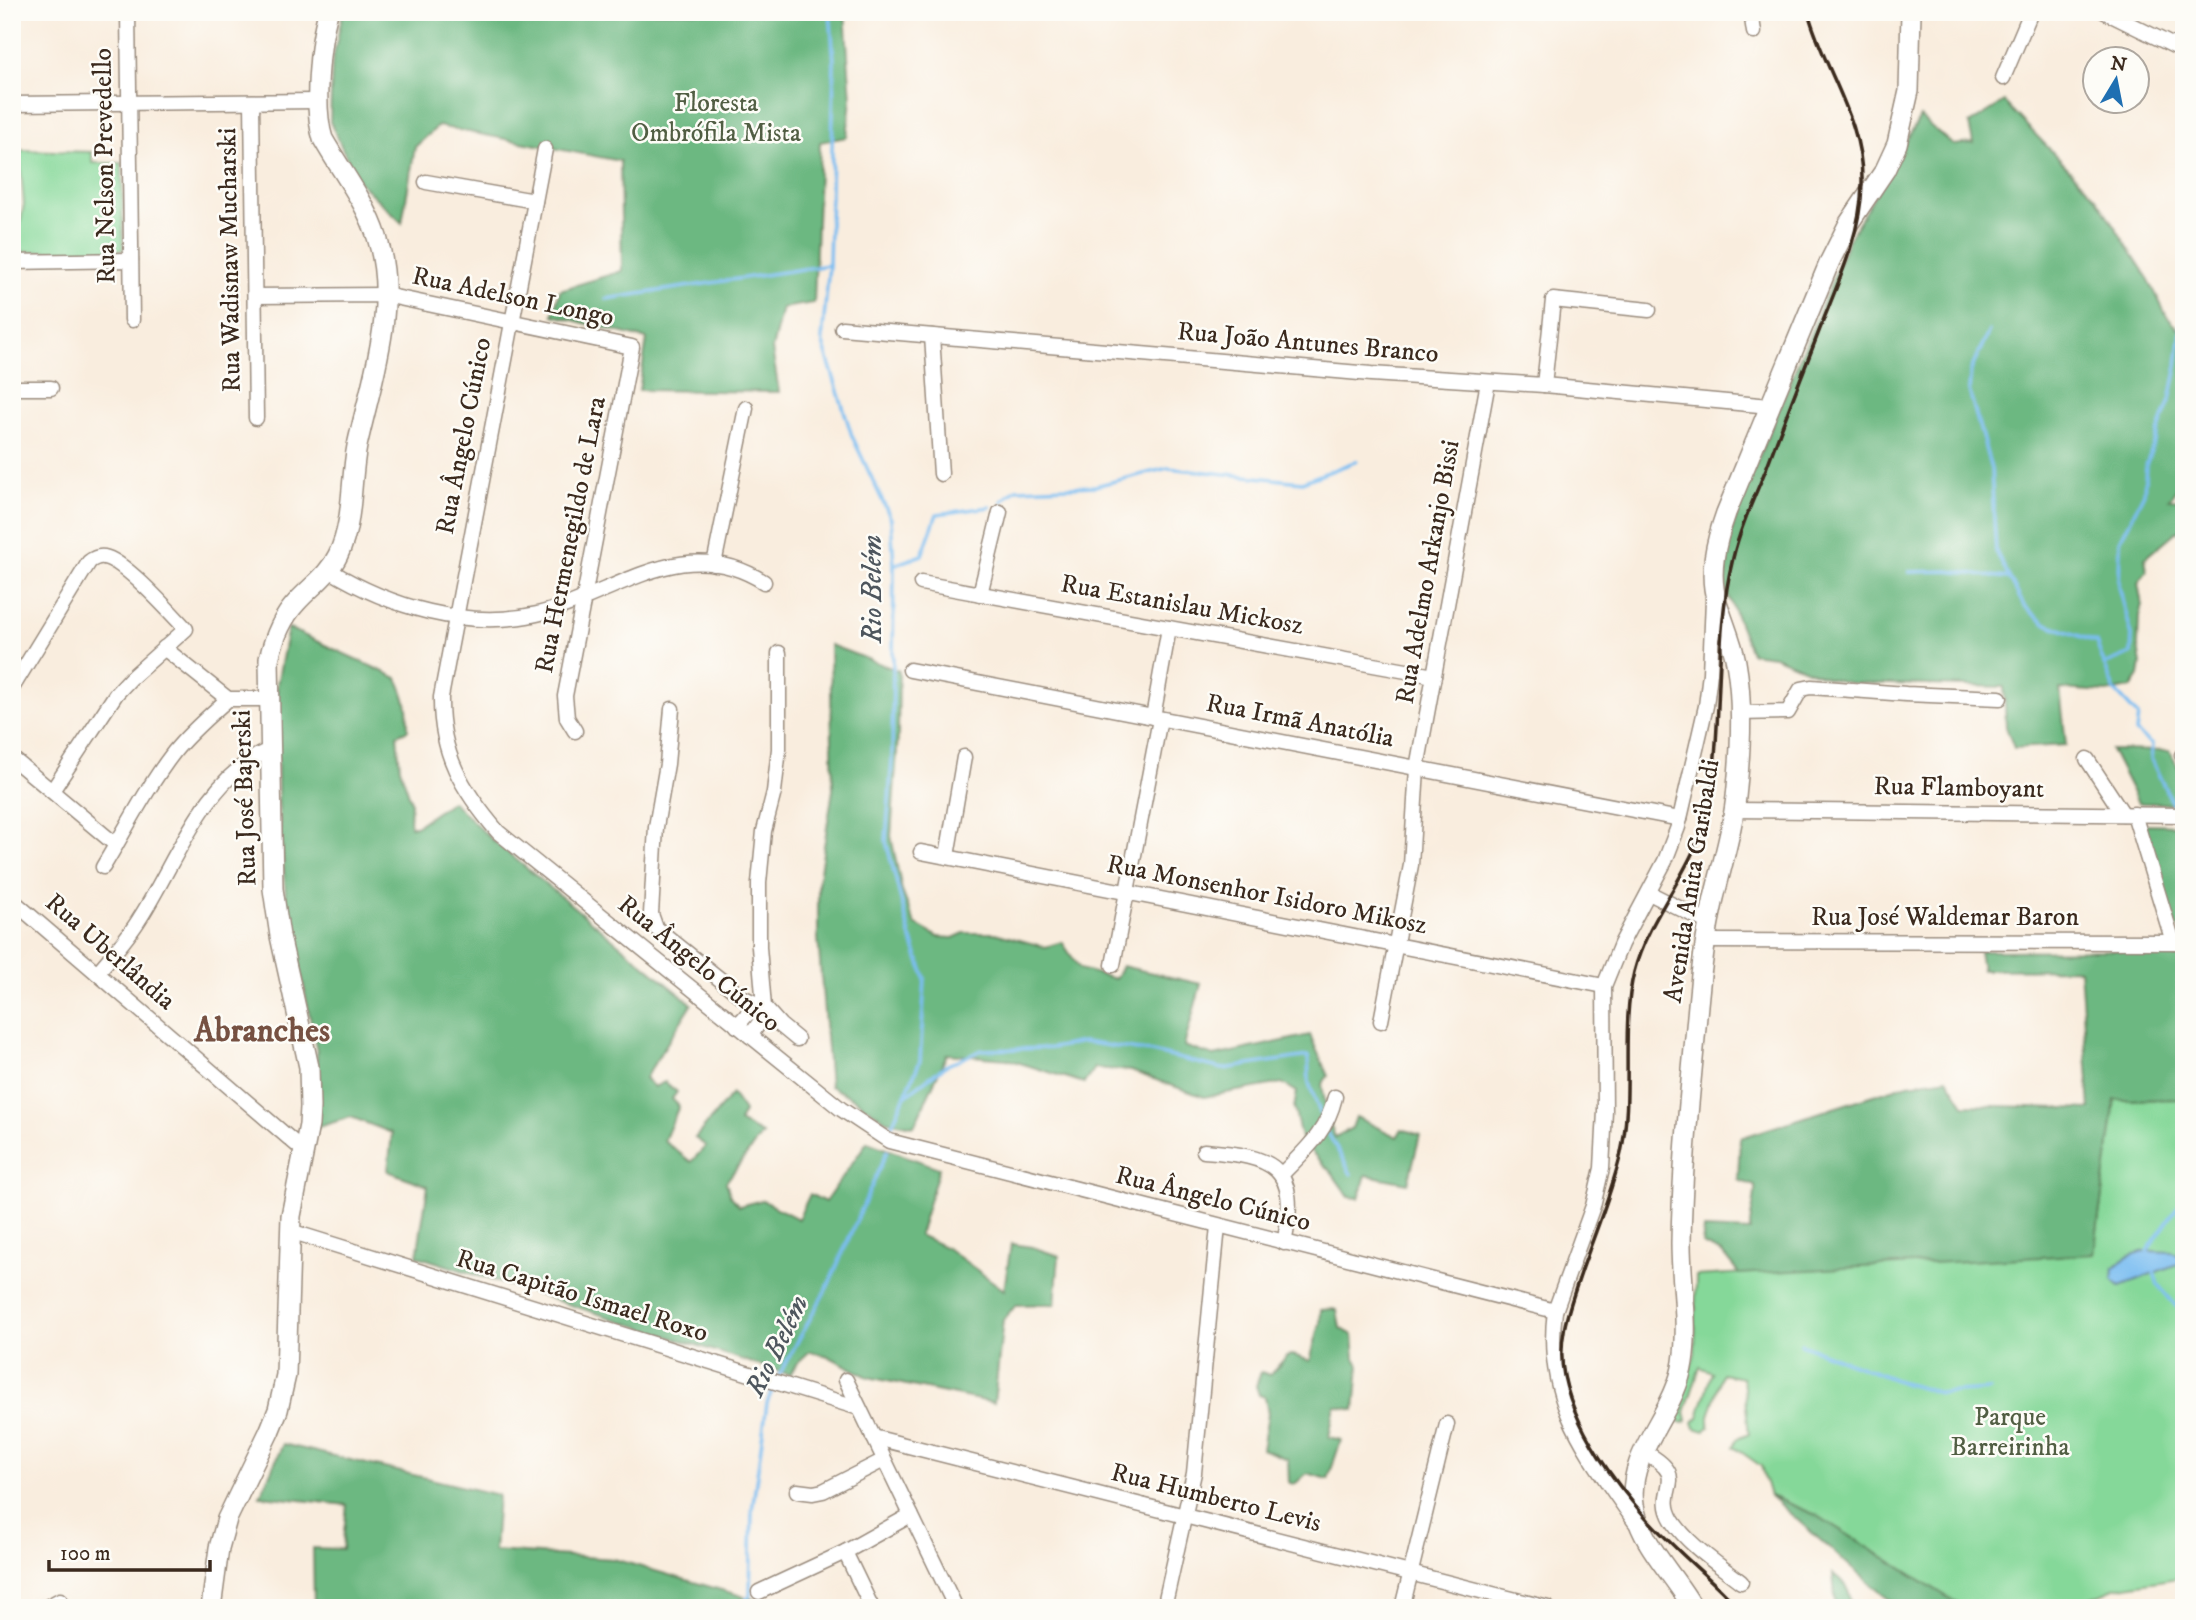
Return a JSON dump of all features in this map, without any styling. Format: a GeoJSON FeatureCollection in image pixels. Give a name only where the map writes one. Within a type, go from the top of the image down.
{"type":"FeatureCollection","features":[{"type":"Feature","properties":{"kind":"main road","name":"Rua José Bajerski"},"geometry":{"type":"LineString","coordinates":[[211,1608],[219,1548],[227,1519],[269,1432],[278,1410],[286,1375],[290,1231],[309,1116],[309,1067],[272,889],[269,659],[276,633],[297,601],[329,570],[343,543],[348,525],[357,447],[380,345],[385,295],[377,236],[323,139],[319,127],[317,101],[328,12]]}},
{"type":"Feature","properties":{"kind":"main road","name":"Avenida Anita Garibaldi"},"geometry":{"type":"LineString","coordinates":[[1693,1608],[1642,1532],[1633,1491],[1644,1452],[1672,1400],[1683,1363],[1685,1324],[1681,1262],[1682,1219],[1698,1003],[1707,932],[1734,810],[1740,754],[1736,663],[1714,586],[1715,551],[1719,534],[1770,406],[1841,238],[1885,170],[1897,145],[1909,91],[1911,12]]}},
{"type":"Feature","properties":{"kind":"street","name":"Rua Nelson Prevedello"},"geometry":{"type":"LineString","coordinates":[[128,12],[132,320]]}},
{"type":"Feature","properties":{"kind":"street"},"geometry":{"type":"LineString","coordinates":[[1751,12],[1755,32]]}},
{"type":"Feature","properties":{"kind":"street"},"geometry":{"type":"LineString","coordinates":[[2003,78],[2031,12]]}},
{"type":"Feature","properties":{"kind":"street"},"geometry":{"type":"LineString","coordinates":[[2105,12],[2184,51]]}},
{"type":"Feature","properties":{"kind":"street"},"geometry":{"type":"LineString","coordinates":[[12,104],[317,101]]}},
{"type":"Feature","properties":{"kind":"street","name":"Rua Wadisnaw Mucharski"},"geometry":{"type":"LineString","coordinates":[[252,102],[257,418]]}},
{"type":"Feature","properties":{"kind":"street","name":"Rua Ângelo Cúnico"},"geometry":{"type":"LineString","coordinates":[[545,149],[443,678],[441,719],[452,764],[482,814],[516,848],[849,1116],[889,1141],[1555,1311]]}},
{"type":"Feature","properties":{"kind":"street"},"geometry":{"type":"LineString","coordinates":[[426,182],[535,201]]}},
{"type":"Feature","properties":{"kind":"street"},"geometry":{"type":"LineString","coordinates":[[12,262],[131,260]]}},
{"type":"Feature","properties":{"kind":"street","name":"Rua Adelson Longo"},"geometry":{"type":"LineString","coordinates":[[255,296],[385,295],[632,347]]}},
{"type":"Feature","properties":{"kind":"street"},"geometry":{"type":"LineString","coordinates":[[1544,385],[1553,300],[1648,310]]}},
{"type":"Feature","properties":{"kind":"street","name":"Rua João Antunes Branco"},"geometry":{"type":"LineString","coordinates":[[842,328],[1770,406]]}},
{"type":"Feature","properties":{"kind":"street"},"geometry":{"type":"LineString","coordinates":[[932,336],[941,474]]}},
{"type":"Feature","properties":{"kind":"street","name":"Rua Hermenegildo de Lara"},"geometry":{"type":"LineString","coordinates":[[575,731],[567,718],[565,696],[632,347]]}},
{"type":"Feature","properties":{"kind":"street","name":"Rua Adelmo Arkanjo Bissi"},"geometry":{"type":"LineString","coordinates":[[1381,1021],[1411,865],[1417,768],[1488,382]]}},
{"type":"Feature","properties":{"kind":"street"},"geometry":{"type":"LineString","coordinates":[[12,388],[51,388]]}},
{"type":"Feature","properties":{"kind":"street"},"geometry":{"type":"LineString","coordinates":[[714,564],[746,408]]}},
{"type":"Feature","properties":{"kind":"street"},"geometry":{"type":"LineString","coordinates":[[980,594],[1000,512]]}},
{"type":"Feature","properties":{"kind":"street"},"geometry":{"type":"LineString","coordinates":[[12,688],[89,562],[95,558],[107,557],[116,562],[186,629],[116,694],[52,791]]}},
{"type":"Feature","properties":{"kind":"street"},"geometry":{"type":"LineString","coordinates":[[329,570],[382,598],[455,616],[519,617],[554,610],[642,572],[680,564],[714,564],[743,571],[764,582]]}},
{"type":"Feature","properties":{"kind":"street","name":"Rua Estanislau Mickosz"},"geometry":{"type":"LineString","coordinates":[[921,583],[1434,676]]}},
{"type":"Feature","properties":{"kind":"street"},"geometry":{"type":"LineString","coordinates":[[1642,1532],[1586,1449],[1565,1409],[1554,1368],[1552,1348],[1555,1311],[1592,1206],[1602,1168],[1605,1111],[1604,986],[1621,944],[1665,862],[1680,819],[1706,706],[1714,586]]}},
{"type":"Feature","properties":{"kind":"street"},"geometry":{"type":"LineString","coordinates":[[1113,965],[1157,718],[1169,628]]}},
{"type":"Feature","properties":{"kind":"street"},"geometry":{"type":"LineString","coordinates":[[164,648],[234,699],[268,699]]}},
{"type":"Feature","properties":{"kind":"street"},"geometry":{"type":"LineString","coordinates":[[750,1036],[762,1019],[764,1007],[758,914],[759,883],[764,831],[774,792],[778,761],[779,653]]}},
{"type":"Feature","properties":{"kind":"street","name":"Rua Irmã Anatólia"},"geometry":{"type":"LineString","coordinates":[[910,670],[1680,819]]}},
{"type":"Feature","properties":{"kind":"street"},"geometry":{"type":"LineString","coordinates":[[1739,713],[1788,712],[1801,690],[1811,687],[1906,695],[2000,698]]}},
{"type":"Feature","properties":{"kind":"street"},"geometry":{"type":"LineString","coordinates":[[103,867],[174,752],[193,731],[234,699]]}},
{"type":"Feature","properties":{"kind":"street"},"geometry":{"type":"LineString","coordinates":[[672,709],[653,857],[650,914],[652,922],[742,997],[764,1007],[780,1026],[797,1039]]}},
{"type":"Feature","properties":{"kind":"street"},"geometry":{"type":"LineString","coordinates":[[97,973],[137,924],[215,794],[240,766],[269,750]]}},
{"type":"Feature","properties":{"kind":"street"},"geometry":{"type":"LineString","coordinates":[[947,856],[964,757]]}},
{"type":"Feature","properties":{"kind":"street"},"geometry":{"type":"LineString","coordinates":[[12,758],[116,845]]}},
{"type":"Feature","properties":{"kind":"street"},"geometry":{"type":"LineString","coordinates":[[2087,759],[2128,814],[2179,942]]}},
{"type":"Feature","properties":{"kind":"street","name":"Rua Flamboyant"},"geometry":{"type":"LineString","coordinates":[[1734,810],[2184,815]]}},
{"type":"Feature","properties":{"kind":"street","name":"Rua Monsenhor Isidoro Mikosz"},"geometry":{"type":"LineString","coordinates":[[921,852],[1604,986]]}},
{"type":"Feature","properties":{"kind":"street"},"geometry":{"type":"LineString","coordinates":[[1649,893],[1707,932]]}},
{"type":"Feature","properties":{"kind":"street","name":"Rua Uberlândia"},"geometry":{"type":"LineString","coordinates":[[12,900],[304,1151]]}},
{"type":"Feature","properties":{"kind":"street","name":"Rua José Waldemar Baron"},"geometry":{"type":"LineString","coordinates":[[1707,932],[2179,942]]}},
{"type":"Feature","properties":{"kind":"street"},"geometry":{"type":"LineString","coordinates":[[737,1026],[751,1010],[764,1007]]}},
{"type":"Feature","properties":{"kind":"street"},"geometry":{"type":"LineString","coordinates":[[1282,1175],[1323,1130],[1331,1117],[1335,1097]]}},
{"type":"Feature","properties":{"kind":"street"},"geometry":{"type":"LineString","coordinates":[[1204,1151],[1248,1155],[1271,1165],[1282,1175],[1288,1198],[1284,1243]]}},
{"type":"Feature","properties":{"kind":"street"},"geometry":{"type":"LineString","coordinates":[[1164,1608],[1196,1460],[1218,1226]]}},
{"type":"Feature","properties":{"kind":"street","name":"Rua Capitão Ismael Roxo"},"geometry":{"type":"LineString","coordinates":[[290,1231],[859,1408]]}},
{"type":"Feature","properties":{"kind":"street"},"geometry":{"type":"LineString","coordinates":[[846,1380],[956,1608]]}},
{"type":"Feature","properties":{"kind":"street"},"geometry":{"type":"LineString","coordinates":[[1402,1608],[1447,1424]]}},
{"type":"Feature","properties":{"kind":"street","name":"Rua Humberto Levis"},"geometry":{"type":"LineString","coordinates":[[873,1437],[1548,1608]]}},
{"type":"Feature","properties":{"kind":"street"},"geometry":{"type":"LineString","coordinates":[[1644,1452],[1661,1461],[1668,1470],[1670,1484],[1667,1507],[1673,1522],[1689,1539],[1741,1582]]}},
{"type":"Feature","properties":{"kind":"street"},"geometry":{"type":"LineString","coordinates":[[797,1491],[813,1493],[822,1490],[884,1460]]}},
{"type":"Feature","properties":{"kind":"street"},"geometry":{"type":"LineString","coordinates":[[759,1592],[845,1552],[911,1515]]}},
{"type":"Feature","properties":{"kind":"street"},"geometry":{"type":"LineString","coordinates":[[845,1552],[872,1608]]}},
{"type":"Feature","properties":{"kind":"street"},"geometry":{"type":"LineString","coordinates":[[45,1608],[60,1600]]}},
{"type":"Feature","properties":{"kind":"green space","name":"Floresta Ombrófila Mista"},"geometry":{"type":"Polygon","coordinates":[[[343,12],[845,12],[851,99],[847,137],[820,142],[814,303],[782,308],[772,349],[779,392],[639,390],[647,339],[553,315],[560,290],[622,271],[620,161],[438,126],[415,147],[402,223],[357,180],[330,122],[332,63],[343,12]]]}},
{"type":"Feature","properties":{"kind":"green space"},"geometry":{"type":"Polygon","coordinates":[[[2004,102],[2095,196],[2149,280],[2167,317],[2184,334],[2184,480],[2169,499],[2184,500],[2184,536],[2177,531],[2145,558],[2147,571],[2138,583],[2142,605],[2139,616],[2139,676],[2131,688],[2107,692],[2060,689],[2066,745],[2014,748],[2006,727],[2004,687],[1850,683],[1827,678],[1774,656],[1751,653],[1723,583],[1724,553],[1751,476],[1849,239],[1920,117],[1953,145],[1973,143],[1969,124],[2004,102]]]}},
{"type":"Feature","properties":{"kind":"green space"},"geometry":{"type":"Polygon","coordinates":[[[19,150],[92,152],[92,163],[122,163],[123,250],[15,252],[24,204],[19,150]]]}},
{"type":"Feature","properties":{"kind":"green space"},"geometry":{"type":"Polygon","coordinates":[[[288,628],[397,678],[407,709],[408,730],[397,735],[400,768],[411,801],[410,826],[416,826],[452,801],[491,839],[692,1004],[645,1078],[654,1087],[665,1082],[677,1092],[672,1099],[679,1106],[664,1141],[691,1162],[706,1146],[695,1138],[732,1094],[744,1111],[739,1122],[762,1134],[726,1182],[730,1195],[739,1206],[762,1200],[798,1219],[810,1194],[825,1202],[867,1142],[939,1168],[919,1235],[947,1248],[1004,1290],[1011,1244],[1032,1247],[1059,1256],[1055,1304],[1016,1305],[1003,1320],[994,1403],[868,1377],[828,1356],[810,1351],[796,1364],[790,1375],[417,1256],[428,1186],[388,1171],[392,1133],[351,1117],[315,1128],[317,1052],[286,898],[278,799],[277,684],[288,628]]]}},
{"type":"Feature","properties":{"kind":"green space"},"geometry":{"type":"Polygon","coordinates":[[[830,645],[899,671],[898,736],[891,836],[902,891],[915,924],[938,937],[953,938],[964,933],[995,933],[1045,947],[1062,942],[1080,969],[1115,979],[1122,966],[1201,984],[1184,1046],[1214,1056],[1310,1035],[1328,1076],[1322,1084],[1327,1115],[1335,1137],[1352,1128],[1356,1117],[1397,1137],[1402,1129],[1420,1135],[1408,1183],[1366,1175],[1359,1198],[1349,1197],[1331,1172],[1302,1142],[1294,1108],[1297,1092],[1282,1083],[1204,1097],[1131,1071],[1095,1068],[1084,1083],[1007,1059],[947,1054],[914,1126],[887,1121],[830,1086],[818,938],[818,884],[833,790],[830,645]]]}},
{"type":"Feature","properties":{"kind":"green space"},"geometry":{"type":"Polygon","coordinates":[[[2111,750],[2169,751],[2184,777],[2184,804],[2138,803],[2111,750]]]}},
{"type":"Feature","properties":{"kind":"green space"},"geometry":{"type":"Polygon","coordinates":[[[2143,824],[2184,825],[2184,928],[2176,928],[2143,824]]]}},
{"type":"Feature","properties":{"kind":"green space"},"geometry":{"type":"Polygon","coordinates":[[[2184,950],[2184,1099],[2115,1100],[2094,1254],[1739,1274],[1722,1253],[1702,1244],[1704,1229],[1750,1231],[1755,1186],[1738,1180],[1740,1138],[1908,1084],[1947,1078],[1964,1105],[2090,1109],[2080,969],[1982,970],[1979,951],[2184,950]]]}},
{"type":"Feature","properties":{"kind":"green space","name":"Parque Barreirinha"},"geometry":{"type":"Polygon","coordinates":[[[2184,1099],[2184,1577],[2114,1588],[2067,1608],[1965,1608],[1816,1515],[1770,1496],[1761,1466],[1734,1447],[1737,1439],[1749,1434],[1743,1378],[1722,1374],[1709,1416],[1709,1427],[1704,1431],[1695,1428],[1693,1422],[1698,1417],[1712,1372],[1700,1367],[1685,1412],[1687,1420],[1684,1423],[1678,1421],[1676,1414],[1695,1353],[1696,1276],[2094,1253],[2115,1100],[2184,1099]]]}},
{"type":"Feature","properties":{"kind":"green space"},"geometry":{"type":"Polygon","coordinates":[[[1321,1310],[1337,1310],[1340,1328],[1353,1335],[1355,1358],[1359,1365],[1355,1410],[1335,1406],[1329,1437],[1341,1440],[1328,1479],[1307,1473],[1295,1484],[1289,1483],[1288,1459],[1262,1449],[1268,1414],[1265,1397],[1259,1395],[1256,1386],[1261,1372],[1270,1375],[1287,1356],[1293,1355],[1310,1361],[1321,1310]]]}},
{"type":"Feature","properties":{"kind":"green space"},"geometry":{"type":"Polygon","coordinates":[[[283,1444],[498,1495],[494,1551],[614,1559],[756,1600],[757,1608],[314,1608],[313,1548],[342,1549],[347,1505],[260,1496],[283,1444]]]}},
{"type":"Feature","properties":{"kind":"green space"},"geometry":{"type":"Polygon","coordinates":[[[1770,1496],[1816,1515],[1965,1608],[1901,1608],[1770,1496]]]}},
{"type":"Feature","properties":{"kind":"green space"},"geometry":{"type":"Polygon","coordinates":[[[1833,1574],[1847,1588],[1850,1608],[1836,1608],[1833,1574]]]}},
{"type":"Feature","properties":{"kind":"water"},"geometry":{"type":"Polygon","coordinates":[[[2147,1251],[2172,1252],[2184,1257],[2180,1263],[2120,1286],[2112,1279],[2113,1268],[2117,1264],[2147,1251]]]}},
{"type":"Feature","properties":{"kind":"waterway","name":"Rio Belém"},"geometry":{"type":"LineString","coordinates":[[830,12],[834,61],[833,111],[829,265],[822,340],[852,436],[891,519],[894,565],[892,760],[886,841],[910,935],[925,978],[920,1061],[892,1125]]}},
{"type":"Feature","properties":{"kind":"waterway"},"geometry":{"type":"LineString","coordinates":[[606,299],[829,265]]}},
{"type":"Feature","properties":{"kind":"waterway"},"geometry":{"type":"LineString","coordinates":[[2104,665],[2131,654],[2132,636],[2119,586],[2120,541],[2144,493],[2146,465],[2170,400],[2183,314]]}},
{"type":"Feature","properties":{"kind":"waterway"},"geometry":{"type":"LineString","coordinates":[[1989,331],[1971,370],[1969,390],[1991,469],[1996,552],[2024,606],[2044,623],[2096,642],[2114,690],[2138,716],[2136,732],[2152,745],[2151,759],[2174,807]]}},
{"type":"Feature","properties":{"kind":"waterway"},"geometry":{"type":"LineString","coordinates":[[1002,501],[1016,489],[1095,486],[1168,468],[1302,482],[1357,461]]}},
{"type":"Feature","properties":{"kind":"waterway"},"geometry":{"type":"LineString","coordinates":[[894,565],[922,555],[937,514],[990,507]]}},
{"type":"Feature","properties":{"kind":"waterway"},"geometry":{"type":"LineString","coordinates":[[1909,572],[1948,571],[2008,578]]}},
{"type":"Feature","properties":{"kind":"waterway"},"geometry":{"type":"LineString","coordinates":[[2182,823],[2184,828]]}},
{"type":"Feature","properties":{"kind":"waterway"},"geometry":{"type":"LineString","coordinates":[[906,1095],[945,1066],[982,1050],[1052,1048],[1083,1042],[1152,1052],[1223,1069],[1308,1056],[1309,1083],[1322,1118]]}},
{"type":"Feature","properties":{"kind":"waterway"},"geometry":{"type":"LineString","coordinates":[[1328,1133],[1351,1174]]}},
{"type":"Feature","properties":{"kind":"waterway","name":"Rio Belém"},"geometry":{"type":"LineString","coordinates":[[777,1379],[828,1286],[887,1151]]}},
{"type":"Feature","properties":{"kind":"waterway"},"geometry":{"type":"LineString","coordinates":[[2148,1254],[2147,1251],[2184,1198]]}},
{"type":"Feature","properties":{"kind":"waterway"},"geometry":{"type":"LineString","coordinates":[[2154,1272],[2158,1285],[2176,1306],[2184,1307]]}},
{"type":"Feature","properties":{"kind":"waterway"},"geometry":{"type":"LineString","coordinates":[[1801,1344],[1906,1384],[1940,1393],[1990,1390]]}},
{"type":"Feature","properties":{"kind":"waterway","name":"Rio Belém"},"geometry":{"type":"LineString","coordinates":[[739,1608],[750,1595],[752,1511],[767,1403],[774,1386]]}},
{"type":"Feature","properties":{"kind":"railway"},"geometry":{"type":"LineString","coordinates":[[1738,1608],[1641,1512],[1608,1470],[1593,1447],[1571,1400],[1564,1376],[1562,1348],[1570,1307],[1621,1153],[1627,1108],[1628,1016],[1634,972],[1650,930],[1693,851],[1708,807],[1716,745],[1723,620],[1736,547],[1844,268],[1858,218],[1862,184],[1857,138],[1808,12]]}},
{"type":"Feature","properties":{"kind":"district","name":"Abranches"},"geometry":{"type":"Point","coordinates":[262,1031]}}]}
